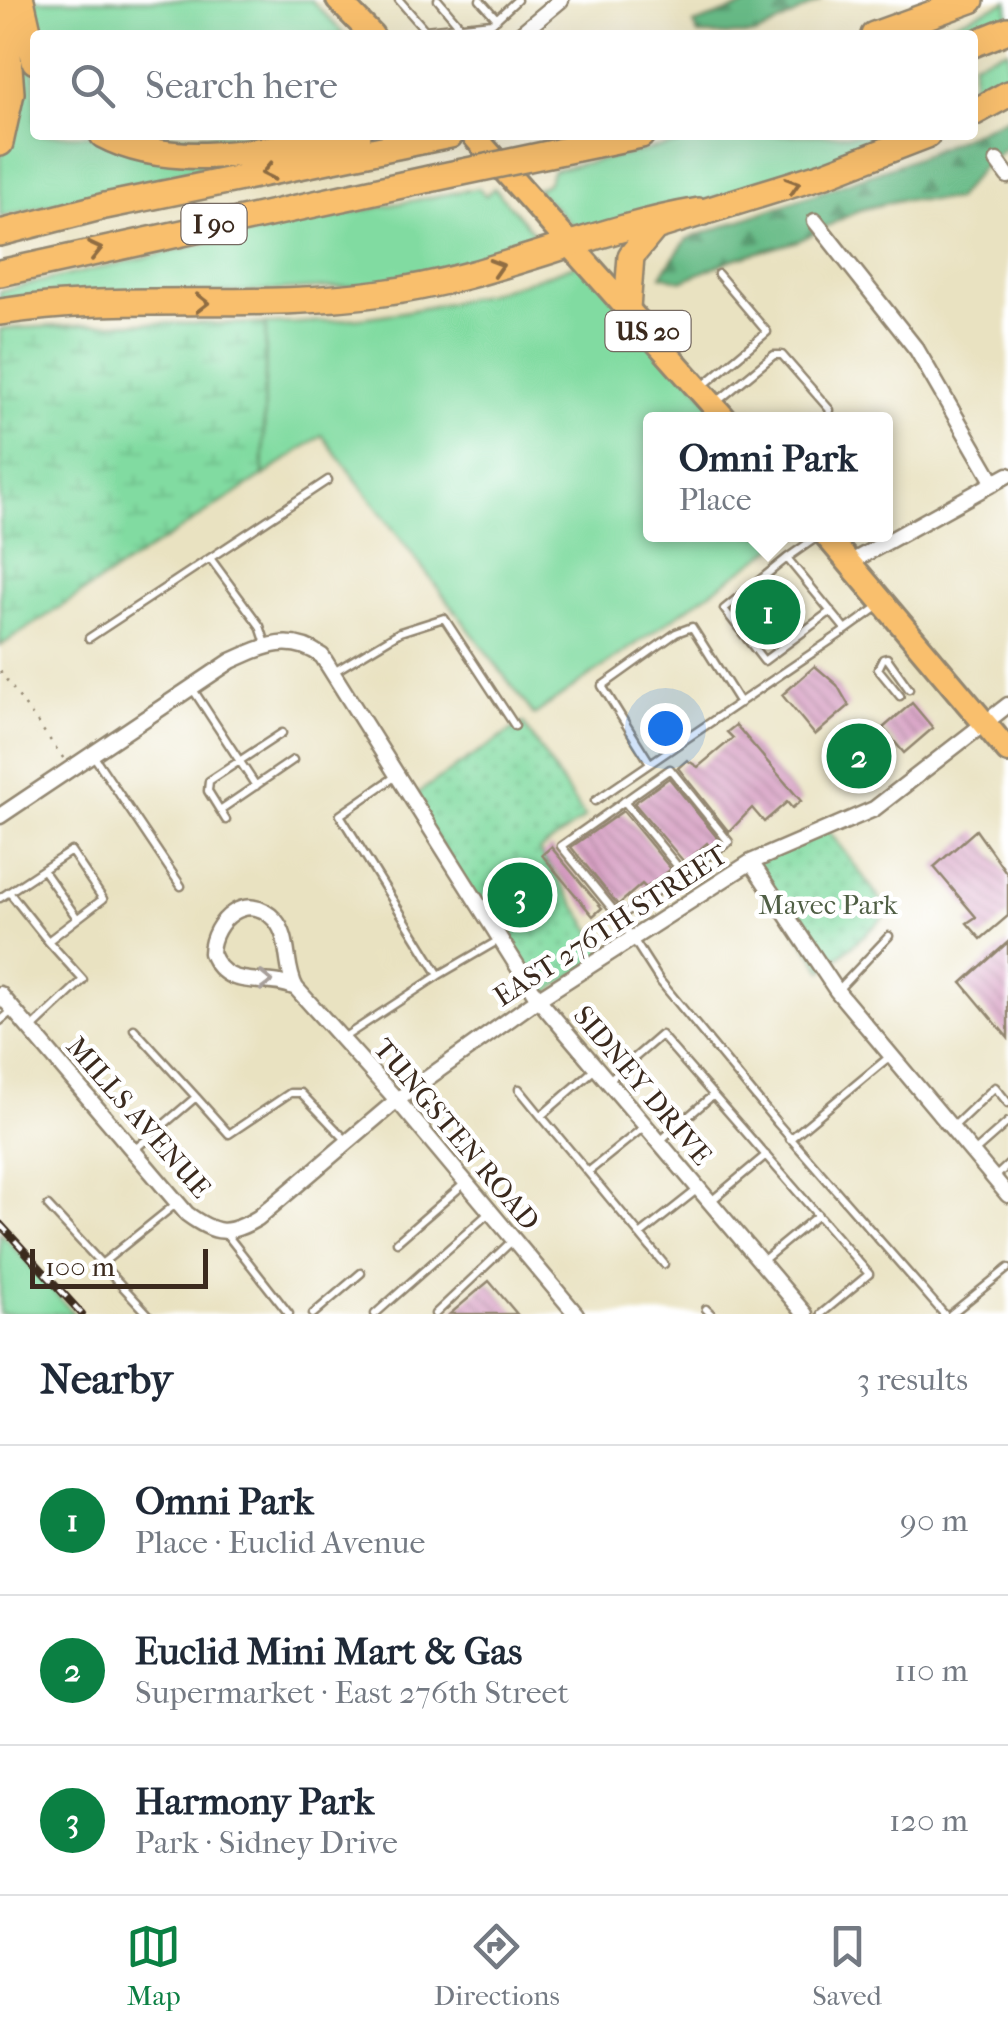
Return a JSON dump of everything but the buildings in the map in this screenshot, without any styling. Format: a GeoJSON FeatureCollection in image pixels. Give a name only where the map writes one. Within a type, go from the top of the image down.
{"type":"FeatureCollection","features":[{"type":"Feature","properties":{"kind":"highway"},"geometry":{"type":"LineString","coordinates":[[0,143],[11,92],[4,0]]}},
{"type":"Feature","properties":{"kind":"highway"},"geometry":{"type":"LineString","coordinates":[[21,0],[30,39]]}},
{"type":"Feature","properties":{"kind":"highway"},"geometry":{"type":"LineString","coordinates":[[888,30],[971,0]]}},
{"type":"Feature","properties":{"kind":"highway"},"geometry":{"type":"LineString","coordinates":[[978,42],[1008,30]]}},
{"type":"Feature","properties":{"kind":"highway"},"geometry":{"type":"LineString","coordinates":[[978,109],[1008,94]]}},
{"type":"Feature","properties":{"kind":"highway"},"geometry":{"type":"LineString","coordinates":[[117,140],[149,151],[192,154],[314,140]]}},
{"type":"Feature","properties":{"kind":"highway","name":"I 90"},"geometry":{"type":"LineString","coordinates":[[0,233],[104,206],[426,140]]}},
{"type":"Feature","properties":{"kind":"highway","name":"I 90"},"geometry":{"type":"LineString","coordinates":[[0,273],[617,140]]}},
{"type":"Feature","properties":{"kind":"highway"},"geometry":{"type":"LineString","coordinates":[[0,312],[59,305],[364,296],[471,275],[569,243],[826,174],[913,140]]}},
{"type":"Feature","properties":{"kind":"highway"},"geometry":{"type":"LineString","coordinates":[[628,308],[629,264],[640,241],[655,227],[699,210]]}},
{"type":"Feature","properties":{"kind":"main road"},"geometry":{"type":"LineString","coordinates":[[338,0],[367,30]]}},
{"type":"Feature","properties":{"kind":"main road","name":"US 20"},"geometry":{"type":"LineString","coordinates":[[478,140],[713,404]]}},
{"type":"Feature","properties":{"kind":"main road"},"geometry":{"type":"LineString","coordinates":[[830,542],[1008,751]]}},
{"type":"Feature","properties":{"kind":"street"},"geometry":{"type":"LineString","coordinates":[[525,30],[561,0]]}},
{"type":"Feature","properties":{"kind":"street"},"geometry":{"type":"LineString","coordinates":[[997,161],[1008,176]]}},
{"type":"Feature","properties":{"kind":"street"},"geometry":{"type":"LineString","coordinates":[[815,221],[917,350],[1001,479],[893,538]]}},
{"type":"Feature","properties":{"kind":"street"},"geometry":{"type":"LineString","coordinates":[[849,562],[886,542]]}},
{"type":"Feature","properties":{"kind":"street"},"geometry":{"type":"LineString","coordinates":[[0,816],[192,687],[266,644]]}},
{"type":"Feature","properties":{"kind":"street","name":"SIDNEY DRIVE"},"geometry":{"type":"LineString","coordinates":[[266,644],[308,646],[322,656],[538,999],[799,1312]]}},
{"type":"Feature","properties":{"kind":"street","name":"EAST 276TH STREET"},"geometry":{"type":"LineString","coordinates":[[258,1218],[397,1100],[538,999],[752,862],[874,809],[1008,706]]}},
{"type":"Feature","properties":{"kind":"street"},"geometry":{"type":"LineString","coordinates":[[752,862],[838,991],[1008,1195]]}},
{"type":"Feature","properties":{"kind":"street","name":"TUNGSTEN ROAD"},"geometry":{"type":"LineString","coordinates":[[296,988],[277,979],[238,981],[226,975],[211,953],[217,924],[227,914],[252,908],[274,919],[282,931],[287,972],[296,988],[397,1100],[569,1312]]}},
{"type":"Feature","properties":{"kind":"street","name":"MILLS AVENUE"},"geometry":{"type":"LineString","coordinates":[[0,994],[178,1203],[207,1228],[235,1232],[258,1218]]}},
{"type":"Feature","properties":{"kind":"lane"},"geometry":{"type":"LineString","coordinates":[[399,0],[425,30],[497,18],[517,0]]}},
{"type":"Feature","properties":{"kind":"lane"},"geometry":{"type":"LineString","coordinates":[[438,0],[460,26]]}},
{"type":"Feature","properties":{"kind":"lane"},"geometry":{"type":"LineString","coordinates":[[480,0],[497,18]]}},
{"type":"Feature","properties":{"kind":"lane"},"geometry":{"type":"LineString","coordinates":[[713,404],[767,332],[718,274]]}},
{"type":"Feature","properties":{"kind":"lane"},"geometry":{"type":"LineString","coordinates":[[713,404],[774,355],[782,356],[818,393],[830,412]]}},
{"type":"Feature","properties":{"kind":"lane"},"geometry":{"type":"LineString","coordinates":[[89,638],[328,480]]}},
{"type":"Feature","properties":{"kind":"lane"},"geometry":{"type":"LineString","coordinates":[[811,542],[724,609],[764,661],[831,611]]}},
{"type":"Feature","properties":{"kind":"lane"},"geometry":{"type":"LineString","coordinates":[[210,558],[260,626],[266,644]]}},
{"type":"Feature","properties":{"kind":"lane"},"geometry":{"type":"LineString","coordinates":[[788,558],[846,630]]}},
{"type":"Feature","properties":{"kind":"lane"},"geometry":{"type":"LineString","coordinates":[[595,801],[883,603]]}},
{"type":"Feature","properties":{"kind":"lane"},"geometry":{"type":"LineString","coordinates":[[330,674],[400,632],[444,618],[515,726]]}},
{"type":"Feature","properties":{"kind":"lane"},"geometry":{"type":"LineString","coordinates":[[650,763],[602,686],[676,633],[692,627],[740,703]]}},
{"type":"Feature","properties":{"kind":"lane"},"geometry":{"type":"LineString","coordinates":[[900,696],[878,668],[882,659],[888,658],[909,688]]}},
{"type":"Feature","properties":{"kind":"lane"},"geometry":{"type":"LineString","coordinates":[[192,687],[256,786]]}},
{"type":"Feature","properties":{"kind":"lane"},"geometry":{"type":"LineString","coordinates":[[226,820],[208,791],[209,781],[282,733]]}},
{"type":"Feature","properties":{"kind":"lane"},"geometry":{"type":"LineString","coordinates":[[92,754],[182,886]]}},
{"type":"Feature","properties":{"kind":"lane"},"geometry":{"type":"LineString","coordinates":[[220,810],[293,760]]}},
{"type":"Feature","properties":{"kind":"lane"},"geometry":{"type":"LineString","coordinates":[[619,917],[730,839],[670,769],[561,846],[790,1139],[948,1314],[1008,1268]]}},
{"type":"Feature","properties":{"kind":"lane"},"geometry":{"type":"LineString","coordinates":[[396,776],[340,815],[439,975]]}},
{"type":"Feature","properties":{"kind":"lane"},"geometry":{"type":"LineString","coordinates":[[624,801],[684,873]]}},
{"type":"Feature","properties":{"kind":"lane"},"geometry":{"type":"LineString","coordinates":[[0,898],[70,851],[104,899],[48,941]]}},
{"type":"Feature","properties":{"kind":"lane"},"geometry":{"type":"LineString","coordinates":[[43,870],[77,918]]}},
{"type":"Feature","properties":{"kind":"lane"},"geometry":{"type":"LineString","coordinates":[[9,892],[83,980],[30,1030]]}},
{"type":"Feature","properties":{"kind":"lane"},"geometry":{"type":"LineString","coordinates":[[838,991],[889,936]]}},
{"type":"Feature","properties":{"kind":"lane"},"geometry":{"type":"LineString","coordinates":[[342,1038],[500,940]]}},
{"type":"Feature","properties":{"kind":"lane"},"geometry":{"type":"LineString","coordinates":[[0,1020],[13,1010]]}},
{"type":"Feature","properties":{"kind":"lane"},"geometry":{"type":"LineString","coordinates":[[134,1029],[228,1134],[290,1092],[301,1093],[348,1142]]}},
{"type":"Feature","properties":{"kind":"lane"},"geometry":{"type":"LineString","coordinates":[[608,1081],[660,1035],[870,1274],[821,1314]]}},
{"type":"Feature","properties":{"kind":"lane"},"geometry":{"type":"LineString","coordinates":[[790,1139],[890,1056]]}},
{"type":"Feature","properties":{"kind":"lane"},"geometry":{"type":"LineString","coordinates":[[540,1116],[596,1068]]}},
{"type":"Feature","properties":{"kind":"lane"},"geometry":{"type":"LineString","coordinates":[[952,1128],[995,1088],[1008,1103]]}},
{"type":"Feature","properties":{"kind":"lane"},"geometry":{"type":"LineString","coordinates":[[519,1090],[664,1264]]}},
{"type":"Feature","properties":{"kind":"lane"},"geometry":{"type":"LineString","coordinates":[[659,1142],[713,1095]]}},
{"type":"Feature","properties":{"kind":"lane"},"geometry":{"type":"LineString","coordinates":[[133,1151],[196,1097]]}},
{"type":"Feature","properties":{"kind":"lane"},"geometry":{"type":"LineString","coordinates":[[973,1153],[1008,1122]]}},
{"type":"Feature","properties":{"kind":"lane"},"geometry":{"type":"LineString","coordinates":[[588,1172],[646,1126]]}},
{"type":"Feature","properties":{"kind":"lane"},"geometry":{"type":"LineString","coordinates":[[710,1202],[766,1155]]}},
{"type":"Feature","properties":{"kind":"lane"},"geometry":{"type":"LineString","coordinates":[[994,1178],[1008,1165]]}},
{"type":"Feature","properties":{"kind":"lane"},"geometry":{"type":"LineString","coordinates":[[397,1242],[466,1182]]}},
{"type":"Feature","properties":{"kind":"lane"},"geometry":{"type":"LineString","coordinates":[[640,1235],[698,1188]]}},
{"type":"Feature","properties":{"kind":"lane"},"geometry":{"type":"LineString","coordinates":[[100,1266],[178,1203]]}},
{"type":"Feature","properties":{"kind":"lane"},"geometry":{"type":"LineString","coordinates":[[48,1206],[148,1314]]}},
{"type":"Feature","properties":{"kind":"lane"},"geometry":{"type":"LineString","coordinates":[[375,1314],[491,1212]]}},
{"type":"Feature","properties":{"kind":"lane"},"geometry":{"type":"LineString","coordinates":[[761,1262],[818,1215]]}},
{"type":"Feature","properties":{"kind":"lane"},"geometry":{"type":"LineString","coordinates":[[223,1230],[288,1314]]}},
{"type":"Feature","properties":{"kind":"lane"},"geometry":{"type":"LineString","coordinates":[[435,1314],[514,1240]]}},
{"type":"Feature","properties":{"kind":"lane"},"geometry":{"type":"LineString","coordinates":[[312,1314],[361,1273]]}},
{"type":"Feature","properties":{"kind":"path"},"geometry":{"type":"LineString","coordinates":[[0,671],[71,768]]}},
{"type":"Feature","properties":{"kind":"green space"},"geometry":{"type":"Polygon","coordinates":[[[29,0],[311,0],[340,30],[34,30],[29,0]]]}},
{"type":"Feature","properties":{"kind":"green space"},"geometry":{"type":"Polygon","coordinates":[[[762,0],[822,0],[765,30],[696,30],[694,24],[762,0]]]}},
{"type":"Feature","properties":{"kind":"green space"},"geometry":{"type":"Polygon","coordinates":[[[1008,1],[1008,16],[970,30],[936,30],[1008,1]]]}},
{"type":"Feature","properties":{"kind":"green space"},"geometry":{"type":"Polygon","coordinates":[[[11,25],[30,65],[30,140],[116,140],[226,163],[0,217],[0,159],[12,122],[11,25]]]}},
{"type":"Feature","properties":{"kind":"green space"},"geometry":{"type":"Polygon","coordinates":[[[1008,49],[1008,84],[978,100],[978,60],[1008,49]]]}},
{"type":"Feature","properties":{"kind":"green space"},"geometry":{"type":"Polygon","coordinates":[[[1008,117],[1008,147],[982,167],[955,200],[899,200],[859,210],[798,241],[730,260],[682,281],[661,275],[687,239],[917,158],[957,140],[978,140],[978,131],[1008,117]]]}},
{"type":"Feature","properties":{"kind":"green space"},"geometry":{"type":"Polygon","coordinates":[[[146,140],[233,140],[186,148],[146,140]]]}},
{"type":"Feature","properties":{"kind":"green space"},"geometry":{"type":"Polygon","coordinates":[[[695,140],[892,140],[744,191],[579,232],[536,189],[547,184],[553,170],[695,140]]]}},
{"type":"Feature","properties":{"kind":"green space"},"geometry":{"type":"Polygon","coordinates":[[[479,188],[485,196],[494,188],[540,240],[532,247],[394,284],[0,305],[0,291],[282,226],[479,188]]]}},
{"type":"Feature","properties":{"kind":"green space"},"geometry":{"type":"Polygon","coordinates":[[[585,261],[720,412],[643,412],[643,542],[782,542],[534,715],[322,435],[263,476],[266,324],[347,319],[428,307],[585,261]]]}},
{"type":"Feature","properties":{"kind":"green space"},"geometry":{"type":"Polygon","coordinates":[[[118,323],[266,324],[263,476],[0,646],[0,329],[118,323]]]}},
{"type":"Feature","properties":{"kind":"green space"},"geometry":{"type":"Polygon","coordinates":[[[523,723],[585,818],[539,851],[607,953],[538,999],[410,798],[523,723]]]}},
{"type":"Feature","properties":{"kind":"green space","name":"Mavec Park"},"geometry":{"type":"Polygon","coordinates":[[[828,830],[890,912],[823,971],[751,862],[828,830]]]}},
{"type":"Feature","properties":{"kind":"green space"},"geometry":{"type":"Polygon","coordinates":[[[2,1234],[74,1314],[0,1314],[2,1234]]]}},
{"type":"Feature","properties":{"kind":"railway"},"geometry":{"type":"LineString","coordinates":[[0,1224],[82,1314]]}},
{"type":"Feature","properties":{"kind":"place","name":"Omni Park"},"geometry":{"type":"Point","coordinates":[768,612]}},
{"type":"Feature","properties":{"kind":"place","name":"Euclid Mini Mart & Gas"},"geometry":{"type":"Point","coordinates":[859,756]}},
{"type":"Feature","properties":{"kind":"place","name":"Harmony Park"},"geometry":{"type":"Point","coordinates":[520,895]}}]}
